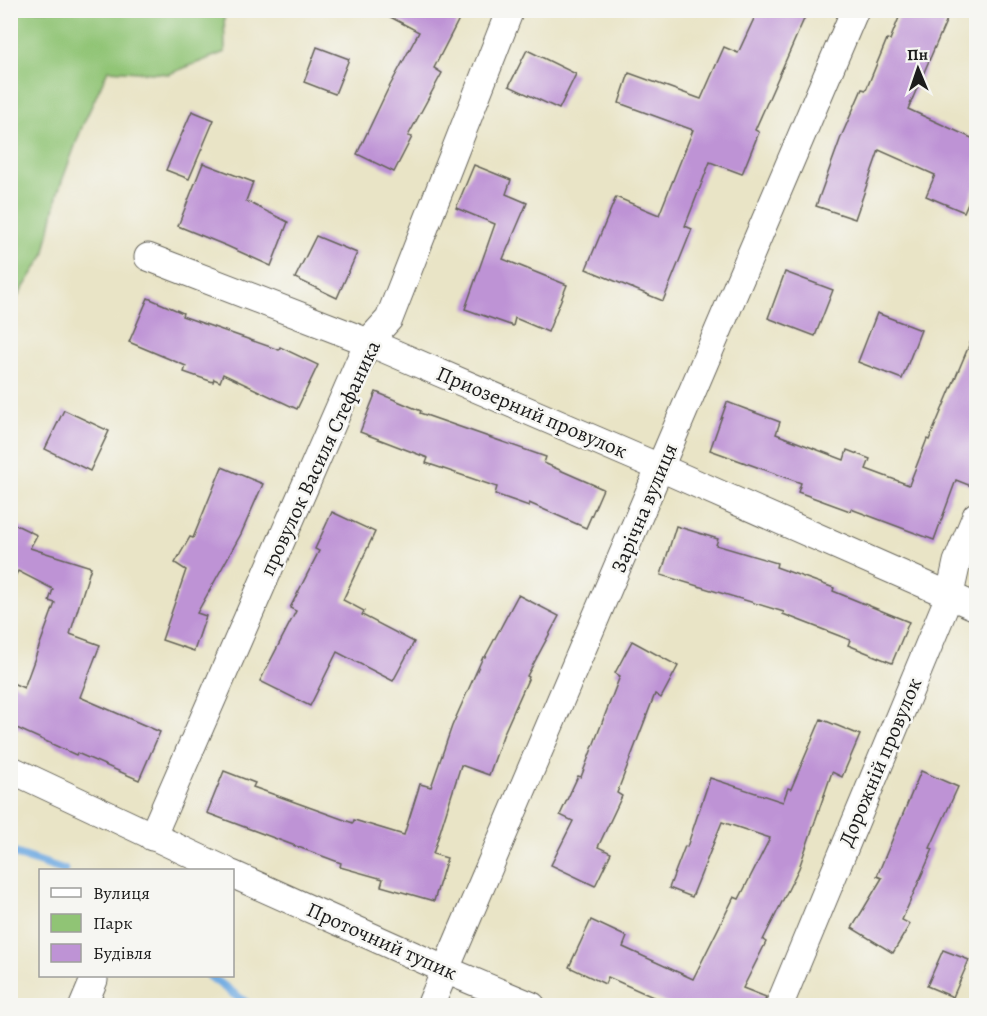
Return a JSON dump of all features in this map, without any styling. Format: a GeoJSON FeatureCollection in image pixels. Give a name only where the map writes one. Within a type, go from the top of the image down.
{"type":"FeatureCollection","features":[{"type":"Feature","properties":{"kind":"street","name":"провулок Василя Стефаника"},"geometry":{"type":"LineString","coordinates":[[152,837],[368,342],[389,319],[510,10]]}},
{"type":"Feature","properties":{"kind":"street","name":"Зарічна вулиця"},"geometry":{"type":"LineString","coordinates":[[430,1005],[855,10]]}},
{"type":"Feature","properties":{"kind":"street","name":"Приозерний провулок"},"geometry":{"type":"LineString","coordinates":[[148,257],[368,342],[976,607]]}},
{"type":"Feature","properties":{"kind":"street","name":"Дорожній провулок"},"geometry":{"type":"LineString","coordinates":[[779,1005],[950,594],[957,562],[976,516]]}},
{"type":"Feature","properties":{"kind":"street"},"geometry":{"type":"LineString","coordinates":[[10,769],[223,869]]}},
{"type":"Feature","properties":{"kind":"street","name":"Проточний тупик"},"geometry":{"type":"LineString","coordinates":[[234,875],[446,970],[532,1005]]}},
{"type":"Feature","properties":{"kind":"street"},"geometry":{"type":"LineString","coordinates":[[82,1005],[94,980]]}},
{"type":"Feature","properties":{"kind":"green space"},"geometry":{"type":"Polygon","coordinates":[[[11,10],[224,11],[225,52],[169,74],[108,70],[82,127],[58,192],[44,256],[11,307],[11,10]]]}},
{"type":"Feature","properties":{"kind":"building"},"geometry":{"type":"Polygon","coordinates":[[[377,10],[445,10],[460,17],[434,68],[442,73],[408,136],[412,137],[394,172],[357,154],[419,32],[377,10]]]}},
{"type":"Feature","properties":{"kind":"building"},"geometry":{"type":"Polygon","coordinates":[[[758,10],[808,10],[755,130],[759,132],[742,174],[710,162],[685,226],[692,229],[663,301],[586,269],[616,197],[659,215],[693,130],[619,103],[629,73],[701,99],[724,47],[738,53],[758,10]]]}},
{"type":"Feature","properties":{"kind":"building"},"geometry":{"type":"Polygon","coordinates":[[[902,10],[951,10],[908,109],[976,140],[976,184],[964,212],[926,196],[935,175],[879,150],[855,219],[816,206],[841,137],[862,89],[866,90],[902,10]]]}},
{"type":"Feature","properties":{"kind":"building"},"geometry":{"type":"Polygon","coordinates":[[[317,47],[349,59],[335,94],[304,82],[317,47]]]}},
{"type":"Feature","properties":{"kind":"building"},"geometry":{"type":"Polygon","coordinates":[[[527,50],[576,74],[559,109],[509,86],[527,50]]]}},
{"type":"Feature","properties":{"kind":"building"},"geometry":{"type":"Polygon","coordinates":[[[192,111],[214,120],[189,179],[166,170],[192,111]]]}},
{"type":"Feature","properties":{"kind":"building"},"geometry":{"type":"Polygon","coordinates":[[[203,163],[253,182],[246,201],[288,222],[271,266],[178,226],[203,163]]]}},
{"type":"Feature","properties":{"kind":"building"},"geometry":{"type":"Polygon","coordinates":[[[474,165],[511,180],[506,194],[527,203],[503,259],[567,285],[548,332],[515,318],[513,326],[465,309],[495,224],[456,208],[474,165]]]}},
{"type":"Feature","properties":{"kind":"building"},"geometry":{"type":"Polygon","coordinates":[[[316,236],[357,253],[337,298],[295,278],[316,236]]]}},
{"type":"Feature","properties":{"kind":"building"},"geometry":{"type":"Polygon","coordinates":[[[785,272],[833,290],[815,336],[768,318],[785,272]]]}},
{"type":"Feature","properties":{"kind":"building"},"geometry":{"type":"Polygon","coordinates":[[[148,298],[183,313],[182,316],[279,350],[280,347],[318,365],[297,409],[223,374],[220,382],[214,379],[213,382],[184,372],[186,366],[129,342],[148,298]]]}},
{"type":"Feature","properties":{"kind":"building"},"geometry":{"type":"Polygon","coordinates":[[[877,313],[921,330],[902,379],[858,362],[877,313]]]}},
{"type":"Feature","properties":{"kind":"building"},"geometry":{"type":"Polygon","coordinates":[[[976,329],[976,488],[956,480],[934,540],[798,492],[801,483],[710,450],[727,402],[780,422],[776,434],[844,460],[847,450],[870,459],[866,469],[909,485],[976,329]]]}},
{"type":"Feature","properties":{"kind":"building"},"geometry":{"type":"Polygon","coordinates":[[[376,392],[421,411],[420,413],[546,457],[544,463],[603,489],[586,528],[529,503],[529,506],[495,494],[497,487],[426,463],[428,458],[360,432],[376,392]]]}},
{"type":"Feature","properties":{"kind":"building"},"geometry":{"type":"Polygon","coordinates":[[[64,410],[109,431],[90,471],[45,449],[64,410]]]}},
{"type":"Feature","properties":{"kind":"building"},"geometry":{"type":"Polygon","coordinates":[[[222,467],[263,484],[241,534],[197,613],[206,616],[194,651],[162,640],[186,570],[175,563],[190,537],[193,538],[222,467]]]}},
{"type":"Feature","properties":{"kind":"building"},"geometry":{"type":"Polygon","coordinates":[[[332,512],[375,532],[343,600],[364,611],[362,615],[414,642],[393,681],[337,652],[310,706],[260,681],[296,611],[290,608],[319,551],[315,549],[332,512]]]}},
{"type":"Feature","properties":{"kind":"building"},"geometry":{"type":"Polygon","coordinates":[[[10,522],[37,535],[30,548],[91,567],[70,634],[100,645],[80,697],[160,732],[139,780],[10,725],[10,682],[24,688],[55,603],[49,601],[53,589],[18,571],[10,586],[10,522]]]}},
{"type":"Feature","properties":{"kind":"building"},"geometry":{"type":"Polygon","coordinates":[[[676,526],[718,539],[716,545],[777,563],[776,567],[834,588],[833,591],[909,622],[892,663],[848,645],[850,640],[783,614],[784,612],[661,575],[676,526]]]}},
{"type":"Feature","properties":{"kind":"building"},"geometry":{"type":"Polygon","coordinates":[[[518,595],[559,616],[527,676],[529,677],[504,733],[489,775],[461,765],[433,854],[447,858],[434,901],[381,886],[383,879],[340,867],[341,863],[207,813],[224,771],[255,783],[253,787],[353,823],[354,820],[404,835],[420,784],[431,787],[452,726],[483,657],[518,595]]]}},
{"type":"Feature","properties":{"kind":"building"},"geometry":{"type":"Polygon","coordinates":[[[632,641],[678,666],[661,698],[655,694],[617,793],[622,796],[598,847],[611,853],[595,886],[551,865],[573,821],[560,815],[578,776],[581,777],[620,676],[615,673],[632,641]]]}},
{"type":"Feature","properties":{"kind":"building"},"geometry":{"type":"Polygon","coordinates":[[[821,719],[860,735],[842,777],[832,772],[799,868],[763,940],[766,942],[743,988],[766,997],[764,1005],[671,1005],[608,977],[605,984],[569,967],[591,920],[627,937],[623,947],[693,979],[734,897],[739,899],[770,838],[722,822],[692,897],[669,888],[685,846],[687,847],[710,778],[783,802],[788,788],[791,789],[821,719]]]}},
{"type":"Feature","properties":{"kind":"building"},"geometry":{"type":"Polygon","coordinates":[[[921,771],[958,787],[930,848],[933,849],[902,920],[910,924],[893,953],[852,928],[882,878],[877,876],[921,771]]]}},
{"type":"Feature","properties":{"kind":"building"},"geometry":{"type":"Polygon","coordinates":[[[943,950],[969,960],[953,997],[927,986],[943,950]]]}},
{"type":"Feature","properties":{"kind":"waterway"},"geometry":{"type":"LineString","coordinates":[[10,852],[61,869]]}},
{"type":"Feature","properties":{"kind":"waterway"},"geometry":{"type":"LineString","coordinates":[[211,977],[250,1006]]}}]}
